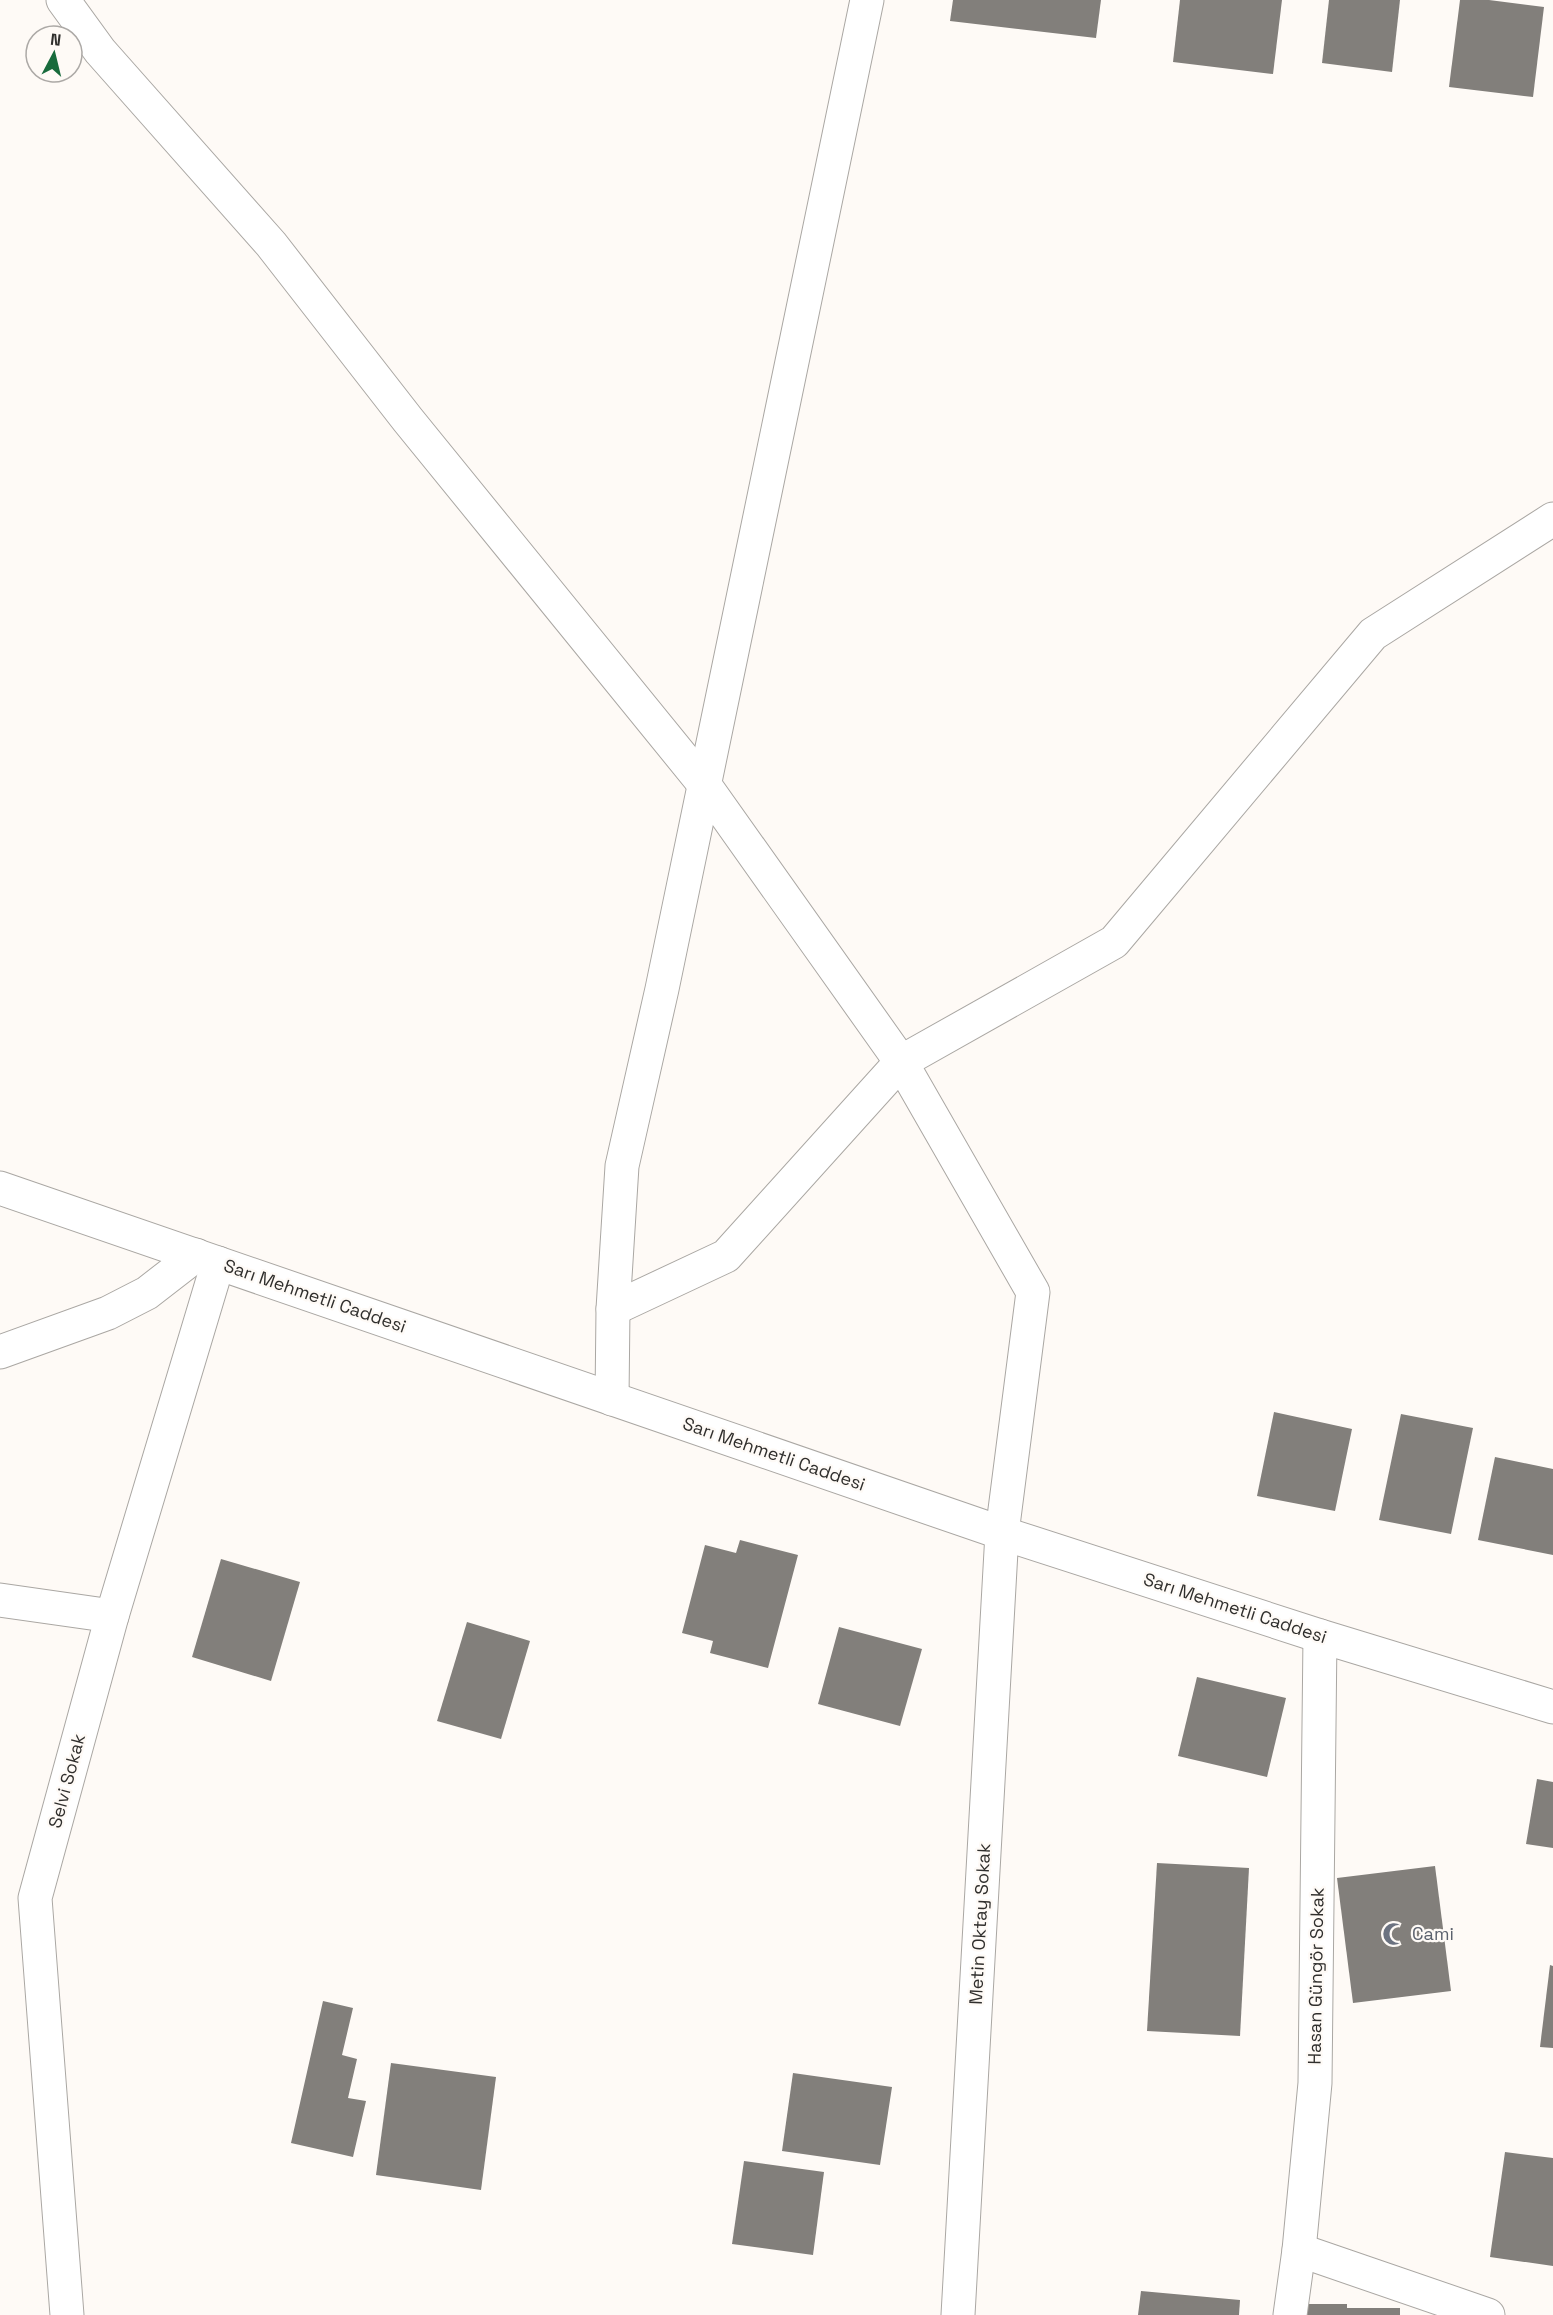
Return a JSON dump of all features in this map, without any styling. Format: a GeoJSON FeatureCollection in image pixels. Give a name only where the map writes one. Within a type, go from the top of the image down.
{"type":"FeatureCollection","features":[{"type":"Feature","properties":{"kind":"street","name":"Metin Oktay Sokak"},"geometry":{"type":"LineString","coordinates":[[63,0],[100,51],[271,244],[408,420],[704,784],[901,1062],[1033,1292],[1002,1533],[958,2315]]}},
{"type":"Feature","properties":{"kind":"street"},"geometry":{"type":"LineString","coordinates":[[612,1399],[613,1309],[622,1166],[867,0]]}},
{"type":"Feature","properties":{"kind":"street"},"geometry":{"type":"LineString","coordinates":[[613,1309],[726,1256],[901,1062],[1114,942],[1373,634],[1553,519]]}},
{"type":"Feature","properties":{"kind":"street","name":"Sarı Mehmetli Caddesi"},"geometry":{"type":"LineString","coordinates":[[0,1188],[1002,1533],[1320,1636],[1553,1707]]}},
{"type":"Feature","properties":{"kind":"street"},"geometry":{"type":"LineString","coordinates":[[0,1352],[108,1313],[207,1259]]}},
{"type":"Feature","properties":{"kind":"street","name":"Selvi Sokak"},"geometry":{"type":"LineString","coordinates":[[67,2315],[35,1898],[207,1259]]}},
{"type":"Feature","properties":{"kind":"street"},"geometry":{"type":"LineString","coordinates":[[0,1600],[111,1616]]}},
{"type":"Feature","properties":{"kind":"street","name":"Hasan Güngör Sokak"},"geometry":{"type":"LineString","coordinates":[[1290,2315],[1299,2250],[1314,2083],[1320,1636]]}},
{"type":"Feature","properties":{"kind":"street"},"geometry":{"type":"LineString","coordinates":[[1299,2250],[1488,2315]]}},
{"type":"Feature","properties":{"kind":"building"},"geometry":{"type":"Polygon","coordinates":[[[953,0],[1101,0],[1096,38],[950,21],[953,0]]]}},
{"type":"Feature","properties":{"kind":"building"},"geometry":{"type":"Polygon","coordinates":[[[1180,0],[1282,0],[1273,74],[1173,62],[1180,0]]]}},
{"type":"Feature","properties":{"kind":"building"},"geometry":{"type":"Polygon","coordinates":[[[1329,0],[1400,0],[1392,72],[1322,63],[1329,0]]]}},
{"type":"Feature","properties":{"kind":"building"},"geometry":{"type":"Polygon","coordinates":[[[1460,0],[1489,0],[1544,7],[1533,97],[1449,87],[1460,0]]]}},
{"type":"Feature","properties":{"kind":"building"},"geometry":{"type":"Polygon","coordinates":[[[1274,1412],[1352,1429],[1335,1511],[1257,1496],[1274,1412]]]}},
{"type":"Feature","properties":{"kind":"building"},"geometry":{"type":"Polygon","coordinates":[[[1401,1414],[1473,1428],[1451,1534],[1379,1520],[1401,1414]]]}},
{"type":"Feature","properties":{"kind":"building"},"geometry":{"type":"Polygon","coordinates":[[[1495,1457],[1553,1469],[1553,1555],[1478,1540],[1495,1457]]]}},
{"type":"Feature","properties":{"kind":"building"},"geometry":{"type":"Polygon","coordinates":[[[740,1540],[798,1555],[768,1668],[710,1653],[713,1641],[682,1633],[705,1545],[736,1553],[740,1540]]]}},
{"type":"Feature","properties":{"kind":"building"},"geometry":{"type":"Polygon","coordinates":[[[221,1559],[300,1582],[271,1681],[192,1657],[221,1559]]]}},
{"type":"Feature","properties":{"kind":"building"},"geometry":{"type":"Polygon","coordinates":[[[467,1622],[530,1641],[501,1739],[437,1721],[467,1622]]]}},
{"type":"Feature","properties":{"kind":"building"},"geometry":{"type":"Polygon","coordinates":[[[839,1627],[922,1649],[900,1726],[818,1704],[839,1627]]]}},
{"type":"Feature","properties":{"kind":"building"},"geometry":{"type":"Polygon","coordinates":[[[1197,1677],[1286,1698],[1267,1777],[1178,1756],[1197,1677]]]}},
{"type":"Feature","properties":{"kind":"building"},"geometry":{"type":"Polygon","coordinates":[[[1537,1779],[1553,1782],[1553,1848],[1526,1844],[1537,1779]]]}},
{"type":"Feature","properties":{"kind":"building"},"geometry":{"type":"Polygon","coordinates":[[[1157,1863],[1249,1868],[1240,2036],[1147,2031],[1157,1863]]]}},
{"type":"Feature","properties":{"kind":"building","name":"Cami"},"geometry":{"type":"Polygon","coordinates":[[[1435,1866],[1451,1991],[1353,2003],[1337,1878],[1435,1866]]]}},
{"type":"Feature","properties":{"kind":"building"},"geometry":{"type":"Polygon","coordinates":[[[1550,1965],[1553,1966],[1553,2048],[1540,2047],[1550,1965]]]}},
{"type":"Feature","properties":{"kind":"building"},"geometry":{"type":"Polygon","coordinates":[[[323,2001],[353,2008],[342,2055],[357,2059],[348,2098],[366,2101],[353,2157],[291,2143],[323,2001]]]}},
{"type":"Feature","properties":{"kind":"building"},"geometry":{"type":"Polygon","coordinates":[[[391,2063],[496,2077],[481,2190],[376,2175],[391,2063]]]}},
{"type":"Feature","properties":{"kind":"building"},"geometry":{"type":"Polygon","coordinates":[[[793,2073],[892,2087],[880,2165],[782,2151],[793,2073]]]}},
{"type":"Feature","properties":{"kind":"building"},"geometry":{"type":"Polygon","coordinates":[[[1505,2152],[1553,2158],[1553,2266],[1490,2257],[1505,2152]]]}},
{"type":"Feature","properties":{"kind":"building"},"geometry":{"type":"Polygon","coordinates":[[[744,2161],[824,2172],[813,2255],[732,2244],[744,2161]]]}},
{"type":"Feature","properties":{"kind":"building"},"geometry":{"type":"Polygon","coordinates":[[[1141,2291],[1240,2300],[1239,2315],[1138,2315],[1141,2291]]]}},
{"type":"Feature","properties":{"kind":"building"},"geometry":{"type":"Polygon","coordinates":[[[1300,2304],[1347,2304],[1347,2308],[1400,2308],[1400,2315],[1300,2315],[1300,2304]]]}},
{"type":"Feature","properties":{"kind":"place","name":"Cami"},"geometry":{"type":"Point","coordinates":[1394,1934]}}]}
